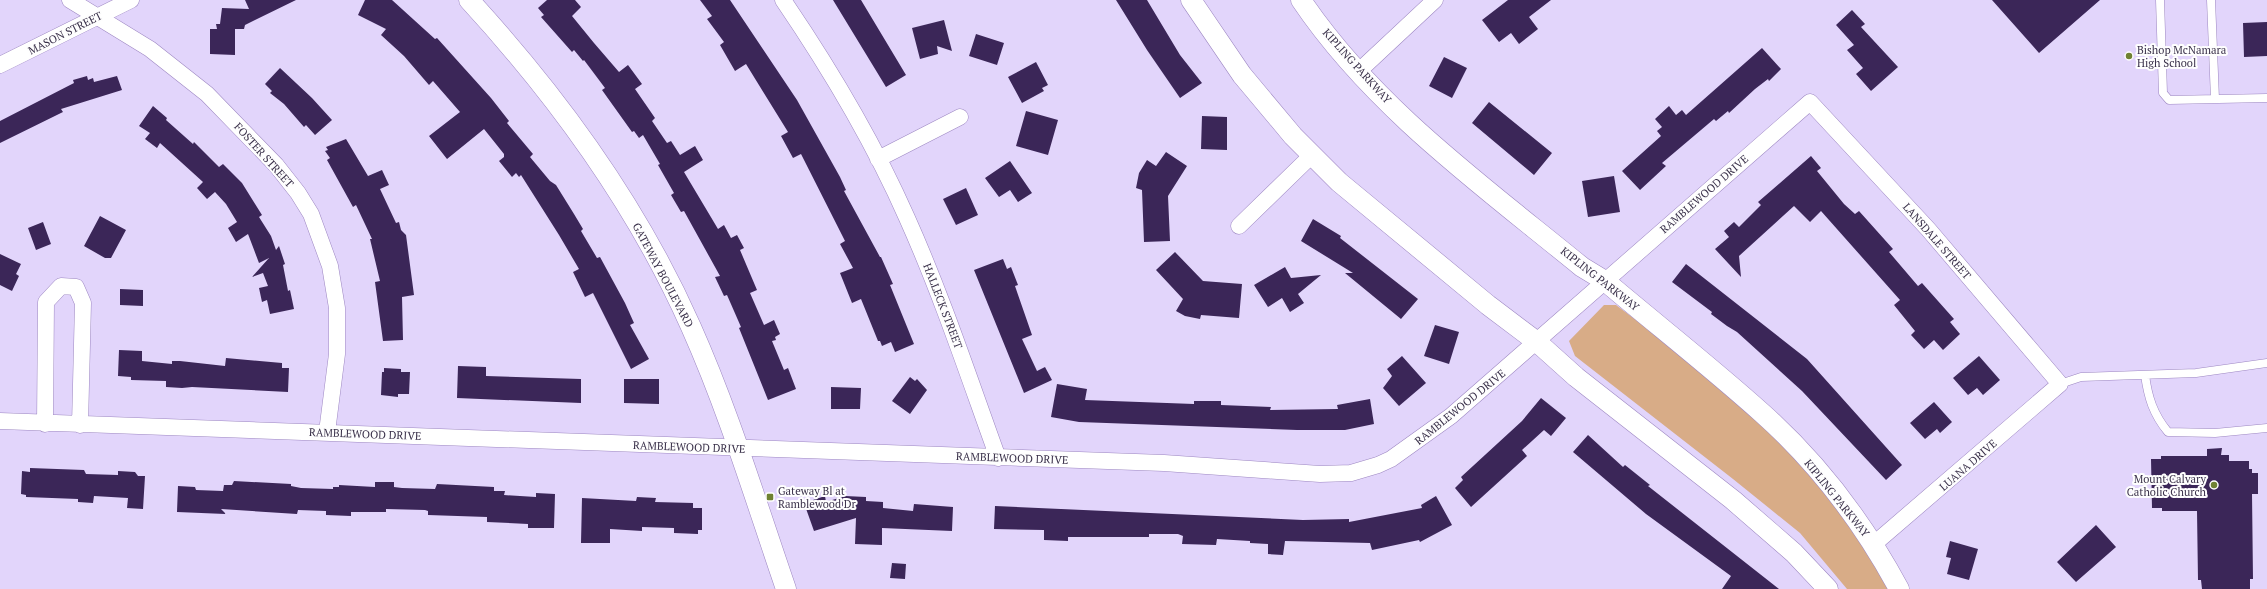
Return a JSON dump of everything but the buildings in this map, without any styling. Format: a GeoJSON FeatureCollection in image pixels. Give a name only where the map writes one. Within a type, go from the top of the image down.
{"type":"FeatureCollection","features":[{"type":"Feature","properties":{"kind":"street","name":"FOSTER STREET"},"geometry":{"type":"LineString","coordinates":[[70,0],[150,49],[207,94],[276,165],[298,193],[311,214],[330,266],[337,308],[336,354],[327,432]]}},
{"type":"Feature","properties":{"kind":"street","name":"MASON STREET"},"geometry":{"type":"LineString","coordinates":[[0,65],[130,0]]}},
{"type":"Feature","properties":{"kind":"street","name":"GATEWAY BOULEVARD"},"geometry":{"type":"LineString","coordinates":[[469,0],[549,93],[573,124],[626,206],[668,280],[691,326],[709,370],[786,589]]}},
{"type":"Feature","properties":{"kind":"street","name":"HALLECK STREET"},"geometry":{"type":"LineString","coordinates":[[783,0],[813,43],[848,101],[907,217],[936,285],[998,458]]}},
{"type":"Feature","properties":{"kind":"street"},"geometry":{"type":"LineString","coordinates":[[1191,0],[1242,75],[1312,155],[1353,195],[1537,342],[1576,377],[1733,500],[1794,553],[1828,589]]}},
{"type":"Feature","properties":{"kind":"street","name":"KIPLING PARKWAY"},"geometry":{"type":"LineString","coordinates":[[1301,0],[1359,71],[1390,104],[1460,167],[1582,267],[1605,281],[1763,414],[1837,493],[1874,544],[1899,589]]}},
{"type":"Feature","properties":{"kind":"street"},"geometry":{"type":"LineString","coordinates":[[1359,71],[1435,0]]}},
{"type":"Feature","properties":{"kind":"street","name":"RAMBLEWOOD DRIVE"},"geometry":{"type":"LineString","coordinates":[[0,421],[45,424],[327,432],[738,449],[1164,463],[1320,474],[1357,471],[1378,465],[1412,445],[1451,416],[1810,102]]}},
{"type":"Feature","properties":{"kind":"street","name":"LANSDALE STREET"},"geometry":{"type":"LineString","coordinates":[[1810,102],[1928,230],[2060,384]]}},
{"type":"Feature","properties":{"kind":"street"},"geometry":{"type":"LineString","coordinates":[[878,159],[960,117]]}},
{"type":"Feature","properties":{"kind":"street"},"geometry":{"type":"LineString","coordinates":[[1239,226],[1312,155]]}},
{"type":"Feature","properties":{"kind":"street"},"geometry":{"type":"LineString","coordinates":[[45,424],[46,302],[61,286],[76,287],[83,303],[80,425]]}},
{"type":"Feature","properties":{"kind":"street","name":"LUANA DRIVE"},"geometry":{"type":"LineString","coordinates":[[1874,544],[2060,384]]}},
{"type":"Feature","properties":{"kind":"lane"},"geometry":{"type":"LineString","coordinates":[[2160,0],[2163,93],[2169,100],[2267,98]]}},
{"type":"Feature","properties":{"kind":"lane"},"geometry":{"type":"LineString","coordinates":[[2211,0],[2215,99]]}},
{"type":"Feature","properties":{"kind":"lane"},"geometry":{"type":"LineString","coordinates":[[2060,384],[2081,377],[2196,373],[2267,363]]}},
{"type":"Feature","properties":{"kind":"lane"},"geometry":{"type":"LineString","coordinates":[[2145,374],[2149,400],[2157,419],[2168,432],[2215,433],[2267,428]]}},
{"type":"Feature","properties":{"kind":"shaded area"},"geometry":{"type":"Polygon","coordinates":[[[1604,305],[1616,305],[1684,356],[1759,420],[1817,481],[1861,536],[1893,589],[1847,589],[1800,533],[1575,356],[1569,341],[1604,305]]]}},
{"type":"Feature","properties":{"kind":"place","name":"Bishop McNamara High School"},"geometry":{"type":"Point","coordinates":[2129,56]}},
{"type":"Feature","properties":{"kind":"place","name":"Mount Calvary Catholic Church"},"geometry":{"type":"Point","coordinates":[2214,485]}},
{"type":"Feature","properties":{"kind":"place","name":"Gateway Bl at Ramblewood Dr"},"geometry":{"type":"Point","coordinates":[770,497]}}]}
